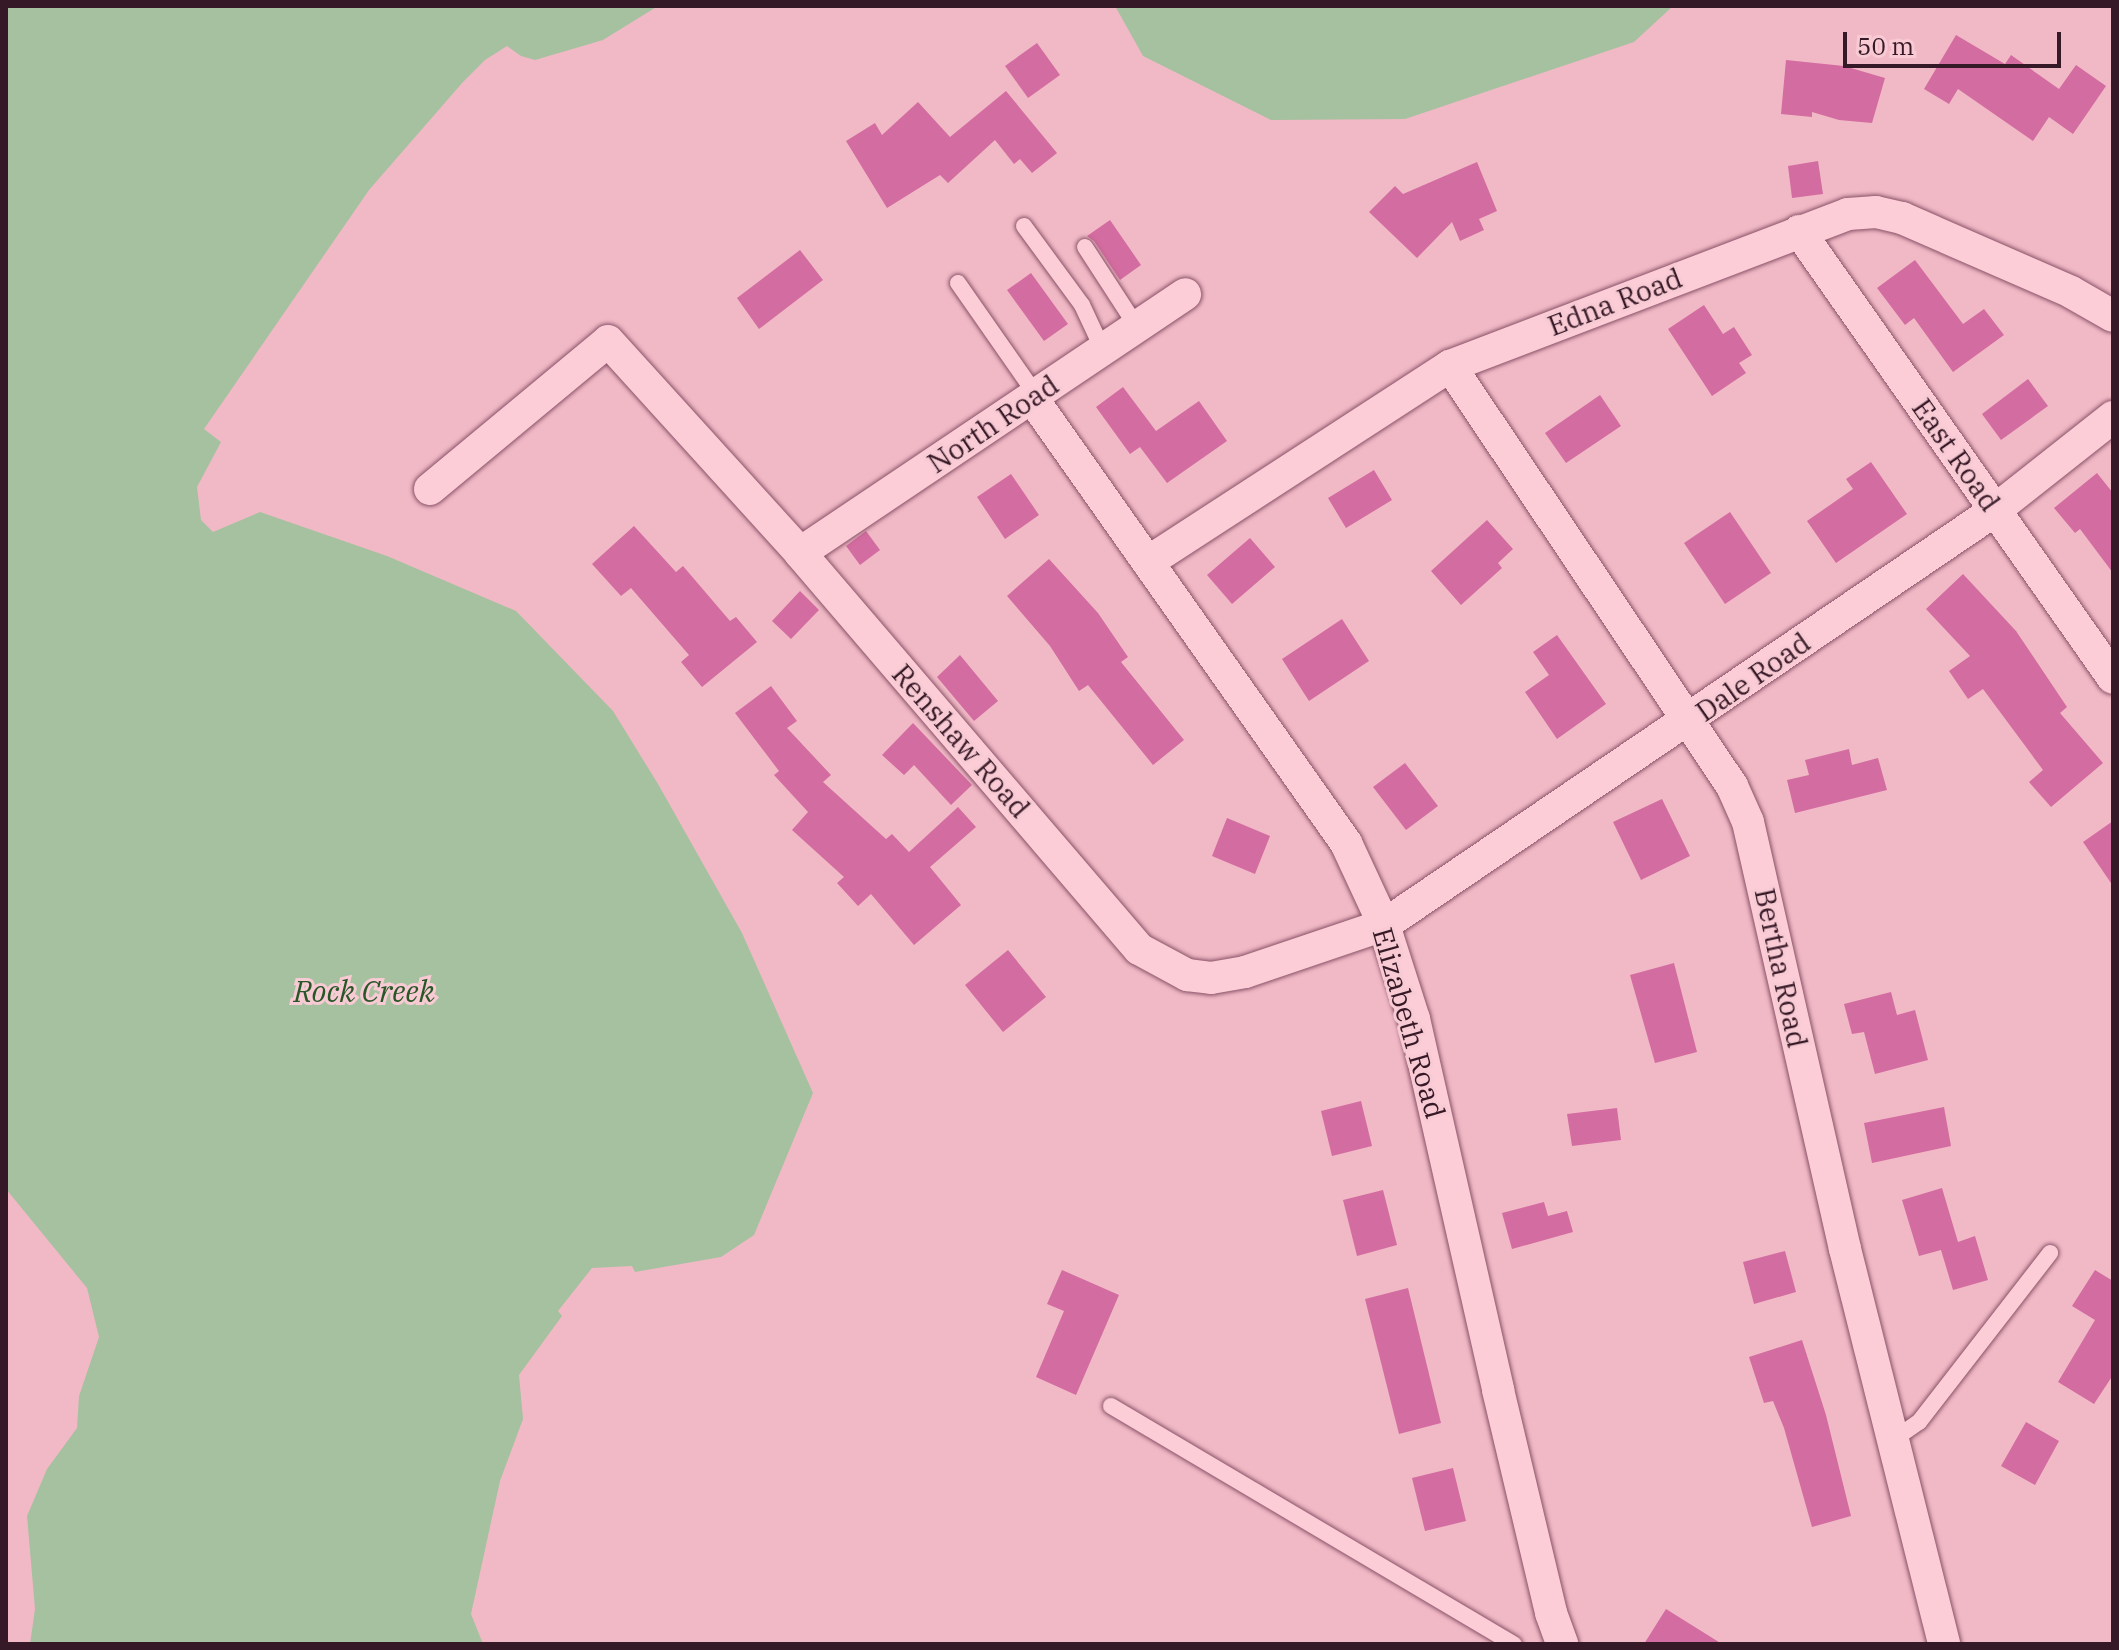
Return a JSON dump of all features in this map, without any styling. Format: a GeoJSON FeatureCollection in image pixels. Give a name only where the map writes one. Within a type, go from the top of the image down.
{"type":"FeatureCollection","features":[{"type":"Feature","properties":{"kind":"street","name":"Edna Road"},"geometry":{"type":"LineString","coordinates":[[1148,562],[1450,366],[1848,214],[1876,212],[1902,218],[2071,292],[2113,316]]}},
{"type":"Feature","properties":{"kind":"street","name":"East Road"},"geometry":{"type":"LineString","coordinates":[[1799,231],[2113,678]]}},
{"type":"Feature","properties":{"kind":"street","name":"North Road"},"geometry":{"type":"LineString","coordinates":[[800,553],[1185,294]]}},
{"type":"Feature","properties":{"kind":"street","name":"Renshaw Road"},"geometry":{"type":"LineString","coordinates":[[430,489],[608,341],[800,553],[1139,949],[1187,975],[1211,978],[1245,972],[1384,925]]}},
{"type":"Feature","properties":{"kind":"street","name":"Bertha Road"},"geometry":{"type":"LineString","coordinates":[[1450,366],[1732,786],[1748,822],[1845,1249],[1944,1644]]}},
{"type":"Feature","properties":{"kind":"street","name":"Elizabeth Road"},"geometry":{"type":"LineString","coordinates":[[1034,397],[1346,843],[1384,925],[1414,1019],[1505,1420],[1562,1644]]}},
{"type":"Feature","properties":{"kind":"street","name":"Dale Road"},"geometry":{"type":"LineString","coordinates":[[1384,925],[1994,511],[2113,417]]}},
{"type":"Feature","properties":{"kind":"lane"},"geometry":{"type":"LineString","coordinates":[[1024,226],[1082,305],[1103,350]]}},
{"type":"Feature","properties":{"kind":"lane"},"geometry":{"type":"LineString","coordinates":[[1085,247],[1137,327]]}},
{"type":"Feature","properties":{"kind":"lane"},"geometry":{"type":"LineString","coordinates":[[958,283],[1034,397]]}},
{"type":"Feature","properties":{"kind":"lane"},"geometry":{"type":"LineString","coordinates":[[1893,1440],[1919,1422],[2050,1253]]}},
{"type":"Feature","properties":{"kind":"lane"},"geometry":{"type":"LineString","coordinates":[[1111,1406],[1514,1644]]}},
{"type":"Feature","properties":{"kind":"water","name":"Rock Creek"},"geometry":{"type":"Polygon","coordinates":[[[6,6],[658,6],[603,40],[535,60],[521,56],[507,46],[485,60],[463,82],[369,190],[204,429],[221,442],[197,487],[201,520],[213,532],[260,512],[387,556],[516,611],[613,711],[658,784],[742,933],[813,1093],[754,1235],[721,1257],[635,1272],[632,1266],[592,1268],[558,1311],[562,1316],[519,1375],[523,1419],[500,1481],[471,1614],[483,1644],[30,1644],[35,1609],[27,1516],[47,1469],[77,1428],[79,1396],[99,1337],[87,1288],[6,1189],[6,6]]]}},
{"type":"Feature","properties":{"kind":"water"},"geometry":{"type":"Polygon","coordinates":[[[1115,6],[1673,6],[1634,42],[1405,119],[1271,120],[1143,56],[1115,6]]]}},
{"type":"Feature","properties":{"kind":"building"},"geometry":{"type":"Polygon","coordinates":[[[1956,35],[2005,64],[2011,55],[2059,89],[2076,65],[2106,86],[2073,134],[2049,117],[2033,141],[1958,89],[1949,104],[1924,89],[1956,35]]]}},
{"type":"Feature","properties":{"kind":"building"},"geometry":{"type":"Polygon","coordinates":[[[1037,43],[1060,75],[1028,98],[1005,66],[1037,43]]]}},
{"type":"Feature","properties":{"kind":"building"},"geometry":{"type":"Polygon","coordinates":[[[1786,60],[1844,66],[1885,78],[1872,123],[1839,120],[1812,112],[1812,117],[1781,114],[1786,60]]]}},
{"type":"Feature","properties":{"kind":"building"},"geometry":{"type":"Polygon","coordinates":[[[1006,91],[1057,153],[1032,173],[1020,159],[1014,164],[995,140],[948,183],[940,175],[887,208],[846,141],[875,123],[882,135],[918,102],[950,137],[1006,91]]]}},
{"type":"Feature","properties":{"kind":"building"},"geometry":{"type":"Polygon","coordinates":[[[1818,161],[1823,194],[1792,198],[1788,166],[1818,161]]]}},
{"type":"Feature","properties":{"kind":"building"},"geometry":{"type":"Polygon","coordinates":[[[1477,162],[1497,211],[1479,219],[1484,230],[1460,241],[1452,222],[1417,258],[1369,212],[1395,186],[1403,194],[1477,162]]]}},
{"type":"Feature","properties":{"kind":"building"},"geometry":{"type":"Polygon","coordinates":[[[1110,220],[1141,265],[1120,280],[1094,241],[1087,236],[1110,220]]]}},
{"type":"Feature","properties":{"kind":"building"},"geometry":{"type":"Polygon","coordinates":[[[800,250],[823,280],[759,329],[737,298],[800,250]]]}},
{"type":"Feature","properties":{"kind":"building"},"geometry":{"type":"Polygon","coordinates":[[[1915,260],[1963,324],[1984,309],[2004,335],[1953,372],[1914,318],[1905,325],[1877,288],[1915,260]]]}},
{"type":"Feature","properties":{"kind":"building"},"geometry":{"type":"Polygon","coordinates":[[[1031,273],[1068,324],[1044,341],[1007,290],[1031,273]]]}},
{"type":"Feature","properties":{"kind":"building"},"geometry":{"type":"Polygon","coordinates":[[[1704,305],[1723,334],[1734,327],[1752,355],[1739,363],[1746,373],[1712,396],[1668,329],[1704,305]]]}},
{"type":"Feature","properties":{"kind":"building"},"geometry":{"type":"Polygon","coordinates":[[[2028,379],[2048,406],[2001,440],[1982,414],[2028,379]]]}},
{"type":"Feature","properties":{"kind":"building"},"geometry":{"type":"Polygon","coordinates":[[[1123,387],[1156,431],[1199,401],[1227,441],[1167,483],[1140,447],[1130,454],[1096,407],[1123,387]]]}},
{"type":"Feature","properties":{"kind":"building"},"geometry":{"type":"Polygon","coordinates":[[[1600,395],[1621,426],[1566,463],[1545,433],[1600,395]]]}},
{"type":"Feature","properties":{"kind":"building"},"geometry":{"type":"Polygon","coordinates":[[[1871,462],[1907,514],[1836,563],[1807,521],[1853,489],[1846,479],[1871,462]]]}},
{"type":"Feature","properties":{"kind":"building"},"geometry":{"type":"Polygon","coordinates":[[[1374,470],[1392,500],[1346,528],[1328,498],[1374,470]]]}},
{"type":"Feature","properties":{"kind":"building"},"geometry":{"type":"Polygon","coordinates":[[[2097,473],[2113,493],[2113,573],[2080,529],[2075,533],[2054,508],[2097,473]]]}},
{"type":"Feature","properties":{"kind":"building"},"geometry":{"type":"Polygon","coordinates":[[[1011,474],[1039,515],[1005,539],[977,497],[1011,474]]]}},
{"type":"Feature","properties":{"kind":"building"},"geometry":{"type":"Polygon","coordinates":[[[1730,512],[1771,573],[1725,604],[1684,543],[1730,512]]]}},
{"type":"Feature","properties":{"kind":"building"},"geometry":{"type":"Polygon","coordinates":[[[1487,520],[1513,549],[1498,563],[1502,568],[1461,605],[1431,571],[1487,520]]]}},
{"type":"Feature","properties":{"kind":"building"},"geometry":{"type":"Polygon","coordinates":[[[634,526],[676,572],[683,566],[730,621],[736,617],[757,642],[702,687],[681,662],[689,655],[631,588],[621,596],[592,564],[634,526]]]}},
{"type":"Feature","properties":{"kind":"building"},"geometry":{"type":"Polygon","coordinates":[[[866,531],[880,550],[860,565],[846,546],[866,531]]]}},
{"type":"Feature","properties":{"kind":"building"},"geometry":{"type":"Polygon","coordinates":[[[1250,538],[1275,567],[1232,604],[1207,575],[1250,538]]]}},
{"type":"Feature","properties":{"kind":"building"},"geometry":{"type":"Polygon","coordinates":[[[1049,559],[1098,613],[1128,657],[1121,662],[1184,740],[1153,765],[1088,685],[1079,691],[1050,646],[1007,596],[1049,559]]]}},
{"type":"Feature","properties":{"kind":"building"},"geometry":{"type":"Polygon","coordinates":[[[1963,574],[2016,631],[2067,707],[2060,713],[2103,763],[2051,807],[2029,782],[2043,770],[1983,689],[1968,699],[1949,671],[1970,656],[1926,609],[1963,574]]]}},
{"type":"Feature","properties":{"kind":"building"},"geometry":{"type":"Polygon","coordinates":[[[800,591],[819,610],[791,639],[772,621],[800,591]]]}},
{"type":"Feature","properties":{"kind":"building"},"geometry":{"type":"Polygon","coordinates":[[[1342,619],[1369,661],[1309,701],[1282,659],[1342,619]]]}},
{"type":"Feature","properties":{"kind":"building"},"geometry":{"type":"Polygon","coordinates":[[[1557,635],[1606,704],[1557,739],[1525,692],[1549,675],[1533,652],[1557,635]]]}},
{"type":"Feature","properties":{"kind":"building"},"geometry":{"type":"Polygon","coordinates":[[[960,655],[998,701],[974,721],[937,677],[960,655]]]}},
{"type":"Feature","properties":{"kind":"building"},"geometry":{"type":"Polygon","coordinates":[[[771,686],[797,721],[787,728],[831,775],[823,782],[886,839],[892,834],[909,852],[958,807],[976,827],[930,867],[961,905],[914,945],[871,894],[858,906],[837,883],[844,877],[792,830],[808,812],[774,775],[779,771],[735,713],[771,686]]]}},
{"type":"Feature","properties":{"kind":"building"},"geometry":{"type":"Polygon","coordinates":[[[913,723],[972,785],[951,805],[914,765],[904,775],[882,755],[913,723]]]}},
{"type":"Feature","properties":{"kind":"building"},"geometry":{"type":"Polygon","coordinates":[[[1849,749],[1852,765],[1878,758],[1887,790],[1795,813],[1787,780],[1809,775],[1805,760],[1849,749]]]}},
{"type":"Feature","properties":{"kind":"building"},"geometry":{"type":"Polygon","coordinates":[[[1405,763],[1438,806],[1406,830],[1373,787],[1405,763]]]}},
{"type":"Feature","properties":{"kind":"building"},"geometry":{"type":"Polygon","coordinates":[[[1662,799],[1690,856],[1641,880],[1613,822],[1662,799]]]}},
{"type":"Feature","properties":{"kind":"building"},"geometry":{"type":"Polygon","coordinates":[[[1227,818],[1270,836],[1255,874],[1212,856],[1227,818]]]}},
{"type":"Feature","properties":{"kind":"building"},"geometry":{"type":"Polygon","coordinates":[[[2113,821],[2113,886],[2083,842],[2113,821]]]}},
{"type":"Feature","properties":{"kind":"building"},"geometry":{"type":"Polygon","coordinates":[[[1008,950],[1046,997],[1003,1032],[965,985],[1008,950]]]}},
{"type":"Feature","properties":{"kind":"building"},"geometry":{"type":"Polygon","coordinates":[[[1674,963],[1697,1052],[1655,1063],[1630,975],[1674,963]]]}},
{"type":"Feature","properties":{"kind":"building"},"geometry":{"type":"Polygon","coordinates":[[[1891,992],[1897,1015],[1915,1010],[1928,1060],[1875,1074],[1864,1032],[1852,1034],[1844,1004],[1891,992]]]}},
{"type":"Feature","properties":{"kind":"building"},"geometry":{"type":"Polygon","coordinates":[[[1361,1101],[1372,1146],[1332,1156],[1321,1111],[1361,1101]]]}},
{"type":"Feature","properties":{"kind":"building"},"geometry":{"type":"Polygon","coordinates":[[[1944,1107],[1951,1146],[1872,1163],[1864,1123],[1944,1107]]]}},
{"type":"Feature","properties":{"kind":"building"},"geometry":{"type":"Polygon","coordinates":[[[1617,1108],[1621,1140],[1572,1146],[1567,1114],[1617,1108]]]}},
{"type":"Feature","properties":{"kind":"building"},"geometry":{"type":"Polygon","coordinates":[[[1942,1188],[1958,1242],[1975,1236],[1988,1280],[1953,1290],[1941,1250],[1919,1256],[1902,1200],[1942,1188]]]}},
{"type":"Feature","properties":{"kind":"building"},"geometry":{"type":"Polygon","coordinates":[[[1383,1190],[1397,1245],[1357,1256],[1343,1200],[1383,1190]]]}},
{"type":"Feature","properties":{"kind":"building"},"geometry":{"type":"Polygon","coordinates":[[[1544,1202],[1548,1216],[1567,1211],[1573,1232],[1512,1249],[1502,1213],[1544,1202]]]}},
{"type":"Feature","properties":{"kind":"building"},"geometry":{"type":"Polygon","coordinates":[[[1785,1251],[1796,1292],[1754,1304],[1743,1262],[1785,1251]]]}},
{"type":"Feature","properties":{"kind":"building"},"geometry":{"type":"Polygon","coordinates":[[[1062,1270],[1119,1295],[1076,1395],[1036,1377],[1064,1311],[1047,1304],[1062,1270]]]}},
{"type":"Feature","properties":{"kind":"building"},"geometry":{"type":"Polygon","coordinates":[[[2095,1270],[2113,1281],[2113,1375],[2094,1404],[2058,1382],[2095,1320],[2072,1306],[2095,1270]]]}},
{"type":"Feature","properties":{"kind":"building"},"geometry":{"type":"Polygon","coordinates":[[[1408,1288],[1441,1423],[1399,1434],[1365,1299],[1408,1288]]]}},
{"type":"Feature","properties":{"kind":"building"},"geometry":{"type":"Polygon","coordinates":[[[1802,1340],[1826,1415],[1851,1516],[1812,1527],[1784,1428],[1773,1401],[1764,1403],[1749,1357],[1802,1340]]]}},
{"type":"Feature","properties":{"kind":"building"},"geometry":{"type":"Polygon","coordinates":[[[2026,1422],[2059,1441],[2035,1485],[2001,1466],[2026,1422]]]}},
{"type":"Feature","properties":{"kind":"building"},"geometry":{"type":"Polygon","coordinates":[[[1453,1468],[1466,1521],[1425,1531],[1412,1478],[1453,1468]]]}},
{"type":"Feature","properties":{"kind":"building"},"geometry":{"type":"Polygon","coordinates":[[[1666,1609],[1722,1644],[1644,1644],[1666,1609]]]}}]}
